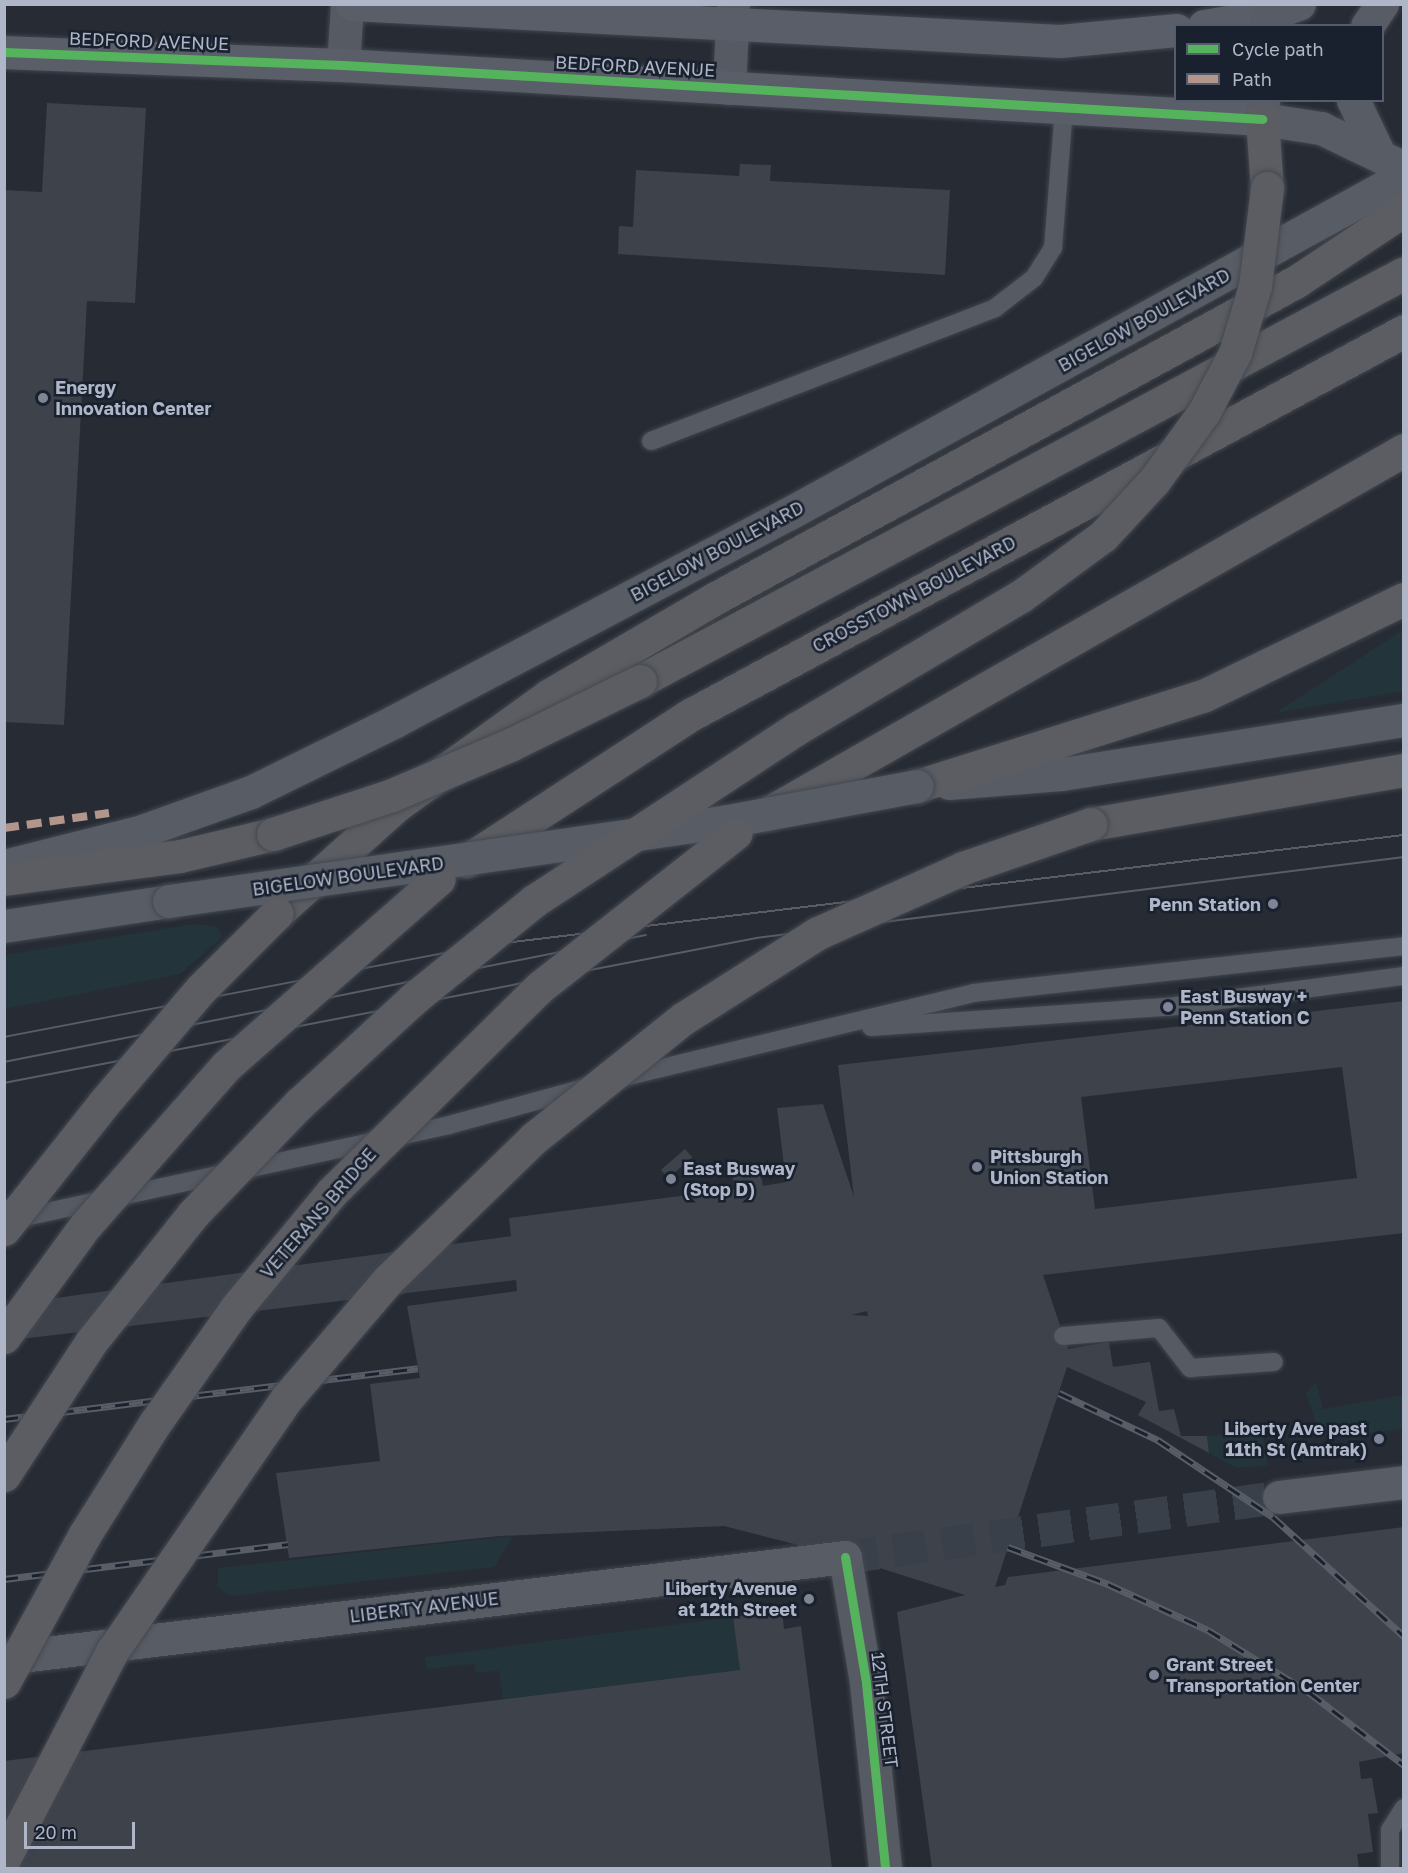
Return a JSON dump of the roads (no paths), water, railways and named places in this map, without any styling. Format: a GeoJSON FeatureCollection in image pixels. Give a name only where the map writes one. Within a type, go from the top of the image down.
{"type":"FeatureCollection","features":[{"type":"Feature","properties":{"kind":"highway"},"geometry":{"type":"LineString","coordinates":[[4,1475],[92,1342],[193,1214],[298,1104],[413,999],[543,895],[796,729],[1021,596],[1103,536],[1154,481],[1204,412],[1235,353],[1255,286],[1267,188],[1263,110]]}},
{"type":"Feature","properties":{"kind":"highway"},"geometry":{"type":"LineString","coordinates":[[4,1229],[103,1104],[201,989],[277,913],[397,805],[548,696],[712,600],[1297,281],[1404,210]]}},
{"type":"Feature","properties":{"kind":"highway"},"geometry":{"type":"LineString","coordinates":[[4,879],[180,856],[273,834],[392,795],[500,750],[640,681],[1404,273]]}},
{"type":"Feature","properties":{"kind":"highway","name":"CROSSTOWN BOULEVARD"},"geometry":{"type":"LineString","coordinates":[[4,1337],[85,1226],[226,1066],[439,879],[690,715],[1404,331]]}},
{"type":"Feature","properties":{"kind":"highway","name":"VETERANS BRIDGE"},"geometry":{"type":"LineString","coordinates":[[4,1682],[85,1534],[155,1423],[236,1308],[331,1193],[540,987],[736,833],[851,762],[1404,450]]}},
{"type":"Feature","properties":{"kind":"highway"},"geometry":{"type":"LineString","coordinates":[[917,786],[1118,726],[1299,653],[1404,599]]}},
{"type":"Feature","properties":{"kind":"highway"},"geometry":{"type":"LineString","coordinates":[[4,1859],[113,1650],[286,1399],[388,1280],[534,1138],[684,1018],[818,933],[963,868],[1115,818],[1404,770]]}},
{"type":"Feature","properties":{"kind":"main road"},"geometry":{"type":"LineString","coordinates":[[1268,15],[1299,4]]}},
{"type":"Feature","properties":{"kind":"main road"},"geometry":{"type":"LineString","coordinates":[[1368,24],[1382,4]]}},
{"type":"Feature","properties":{"kind":"main road"},"geometry":{"type":"LineString","coordinates":[[1354,102],[1391,161]]}},
{"type":"Feature","properties":{"kind":"main road","name":"BEDFORD AVENUE"},"geometry":{"type":"LineString","coordinates":[[1263,110],[1320,128],[1391,161]]}},
{"type":"Feature","properties":{"kind":"main road","name":"BIGELOW BOULEVARD"},"geometry":{"type":"LineString","coordinates":[[4,866],[142,831],[251,792],[385,726],[809,503],[1404,176]]}},
{"type":"Feature","properties":{"kind":"main road","name":"BIGELOW BOULEVARD"},"geometry":{"type":"LineString","coordinates":[[4,926],[728,821],[917,786],[1062,774],[1404,720]]}},
{"type":"Feature","properties":{"kind":"main road"},"geometry":{"type":"LineString","coordinates":[[1279,1497],[1404,1482]]}},
{"type":"Feature","properties":{"kind":"main road","name":"LIBERTY AVENUE"},"geometry":{"type":"LineString","coordinates":[[4,1658],[845,1557]]}},
{"type":"Feature","properties":{"kind":"street"},"geometry":{"type":"LineString","coordinates":[[343,65],[347,4]]}},
{"type":"Feature","properties":{"kind":"street"},"geometry":{"type":"LineString","coordinates":[[352,4],[733,15],[1059,41],[1174,30]]}},
{"type":"Feature","properties":{"kind":"street"},"geometry":{"type":"LineString","coordinates":[[729,88],[733,15]]}},
{"type":"Feature","properties":{"kind":"street"},"geometry":{"type":"LineString","coordinates":[[1216,24],[1268,15]]}},
{"type":"Feature","properties":{"kind":"street","name":"BEDFORD AVENUE"},"geometry":{"type":"LineString","coordinates":[[4,52],[343,65],[1064,108],[1263,110]]}},
{"type":"Feature","properties":{"kind":"street","name":"12TH STREET"},"geometry":{"type":"LineString","coordinates":[[845,1557],[866,1683],[885,1869]]}},
{"type":"Feature","properties":{"kind":"lane"},"geometry":{"type":"LineString","coordinates":[[651,441],[995,308],[1034,278],[1053,248],[1064,108]]}},
{"type":"Feature","properties":{"kind":"lane"},"geometry":{"type":"LineString","coordinates":[[4,1221],[449,1125],[749,1043],[837,1028],[973,993],[1404,946]]}},
{"type":"Feature","properties":{"kind":"lane"},"geometry":{"type":"LineString","coordinates":[[837,1028],[1168,1007],[1404,976]]}},
{"type":"Feature","properties":{"kind":"lane"},"geometry":{"type":"LineString","coordinates":[[1064,1336],[1159,1328],[1190,1368],[1274,1362]]}},
{"type":"Feature","properties":{"kind":"lane"},"geometry":{"type":"LineString","coordinates":[[1390,1869],[1390,1830],[1404,1808]]}},
{"type":"Feature","properties":{"kind":"tunnel"},"geometry":{"type":"LineString","coordinates":[[845,1557],[1279,1497]]}},
{"type":"Feature","properties":{"kind":"tram line"},"geometry":{"type":"LineString","coordinates":[[4,1037],[488,945],[1404,835]]}},
{"type":"Feature","properties":{"kind":"tram line"},"geometry":{"type":"LineString","coordinates":[[4,1083],[756,938],[1404,857]]}},
{"type":"Feature","properties":{"kind":"tram line"},"geometry":{"type":"LineString","coordinates":[[4,1062],[646,935]]}},
{"type":"Feature","properties":{"kind":"railway"},"geometry":{"type":"LineString","coordinates":[[4,1419],[418,1368]]}},
{"type":"Feature","properties":{"kind":"railway"},"geometry":{"type":"LineString","coordinates":[[1059,1393],[1158,1440],[1273,1517],[1404,1636]]}},
{"type":"Feature","properties":{"kind":"railway"},"geometry":{"type":"LineString","coordinates":[[4,1579],[288,1544]]}},
{"type":"Feature","properties":{"kind":"railway"},"geometry":{"type":"LineString","coordinates":[[1008,1547],[1108,1584],[1208,1630],[1310,1693],[1404,1765]]}},
{"type":"Feature","properties":{"kind":"place","name":"Energy Innovation Center"},"geometry":{"type":"Point","coordinates":[43,398]}},
{"type":"Feature","properties":{"kind":"place","name":"Penn Station"},"geometry":{"type":"Point","coordinates":[1273,904]}},
{"type":"Feature","properties":{"kind":"place","name":"East Busway + Penn Station C"},"geometry":{"type":"Point","coordinates":[1168,1007]}},
{"type":"Feature","properties":{"kind":"place","name":"Pittsburgh Union Station"},"geometry":{"type":"Point","coordinates":[977,1167]}},
{"type":"Feature","properties":{"kind":"place","name":"East Busway (Stop D)"},"geometry":{"type":"Point","coordinates":[671,1179]}},
{"type":"Feature","properties":{"kind":"place","name":"Liberty Ave past 11th St (Amtrak)"},"geometry":{"type":"Point","coordinates":[1379,1439]}},
{"type":"Feature","properties":{"kind":"place","name":"Liberty Avenue at 12th Street"},"geometry":{"type":"Point","coordinates":[809,1599]}},
{"type":"Feature","properties":{"kind":"place","name":"Grant Street Transportation Center"},"geometry":{"type":"Point","coordinates":[1154,1675]}}]}
